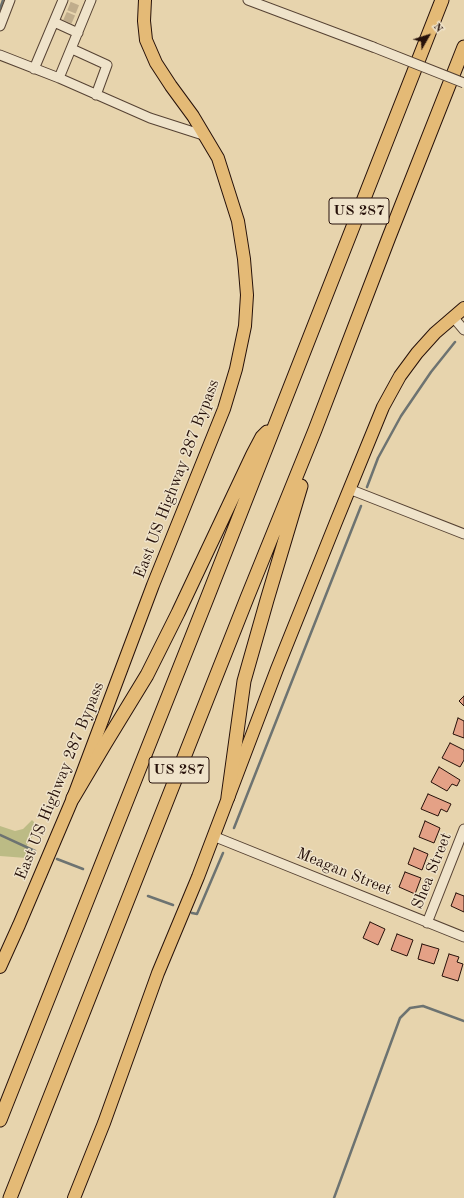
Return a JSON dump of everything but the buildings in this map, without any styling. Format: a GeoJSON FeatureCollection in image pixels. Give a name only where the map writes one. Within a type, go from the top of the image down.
{"type":"FeatureCollection","features":[{"type":"Feature","properties":{"kind":"highway","name":"US 287"},"geometry":{"type":"LineString","coordinates":[[0,1120],[277,422],[442,0]]}},
{"type":"Feature","properties":{"kind":"highway","name":"US 287"},"geometry":{"type":"LineString","coordinates":[[10,1198],[244,605],[315,430],[464,47]]}},
{"type":"Feature","properties":{"kind":"highway"},"geometry":{"type":"LineString","coordinates":[[228,797],[244,681],[298,495],[348,361],[350,354],[349,342]]}},
{"type":"Feature","properties":{"kind":"highway"},"geometry":{"type":"LineString","coordinates":[[73,798],[147,676],[253,454],[262,437],[277,422]]}},
{"type":"Feature","properties":{"kind":"main road","name":"East US Highway 287 Bypass"},"geometry":{"type":"LineString","coordinates":[[0,967],[73,798],[153,585],[224,409],[236,369],[245,326],[247,295],[244,259],[238,221],[218,158],[193,116],[171,86],[146,40],[144,21],[145,0]]}},
{"type":"Feature","properties":{"kind":"main road"},"geometry":{"type":"LineString","coordinates":[[74,1198],[104,1122],[158,973],[198,877],[280,662],[383,407],[400,376],[417,353],[435,333],[464,308]]}},
{"type":"Feature","properties":{"kind":"street"},"geometry":{"type":"LineString","coordinates":[[0,26],[10,0]]}},
{"type":"Feature","properties":{"kind":"street"},"geometry":{"type":"LineString","coordinates":[[248,0],[464,83]]}},
{"type":"Feature","properties":{"kind":"street"},"geometry":{"type":"LineString","coordinates":[[59,78],[78,33],[78,22],[88,1]]}},
{"type":"Feature","properties":{"kind":"street"},"geometry":{"type":"LineString","coordinates":[[34,69],[54,22],[61,15],[64,3]]}},
{"type":"Feature","properties":{"kind":"street"},"geometry":{"type":"LineString","coordinates":[[54,22],[78,33]]}},
{"type":"Feature","properties":{"kind":"street"},"geometry":{"type":"LineString","coordinates":[[72,49],[107,65],[96,96]]}},
{"type":"Feature","properties":{"kind":"street"},"geometry":{"type":"LineString","coordinates":[[0,55],[59,78],[96,96],[150,118],[206,136]]}},
{"type":"Feature","properties":{"kind":"street"},"geometry":{"type":"LineString","coordinates":[[453,317],[464,330]]}},
{"type":"Feature","properties":{"kind":"street"},"geometry":{"type":"LineString","coordinates":[[349,490],[464,533]]}},
{"type":"Feature","properties":{"kind":"street","name":"Shea Street"},"geometry":{"type":"LineString","coordinates":[[427,923],[464,829]]}},
{"type":"Feature","properties":{"kind":"street","name":"Meagan Street"},"geometry":{"type":"LineString","coordinates":[[213,836],[464,937]]}},
{"type":"Feature","properties":{"kind":"shaded area"},"geometry":{"type":"Polygon","coordinates":[[[32,820],[36,824],[33,836],[27,845],[26,858],[0,856],[0,826],[15,831],[23,829],[32,820]]]}},
{"type":"Feature","properties":{"kind":"waterway"},"geometry":{"type":"LineString","coordinates":[[0,9],[3,0]]}},
{"type":"Feature","properties":{"kind":"waterway"},"geometry":{"type":"LineString","coordinates":[[367,487],[378,458],[401,416],[431,372],[455,342]]}},
{"type":"Feature","properties":{"kind":"waterway"},"geometry":{"type":"LineString","coordinates":[[234,828],[361,506]]}},
{"type":"Feature","properties":{"kind":"waterway"},"geometry":{"type":"LineString","coordinates":[[0,835],[35,851]]}},
{"type":"Feature","properties":{"kind":"waterway"},"geometry":{"type":"LineString","coordinates":[[192,913],[197,914],[223,853]]}},
{"type":"Feature","properties":{"kind":"waterway"},"geometry":{"type":"LineString","coordinates":[[57,859],[83,869]]}},
{"type":"Feature","properties":{"kind":"waterway"},"geometry":{"type":"LineString","coordinates":[[148,896],[173,905]]}},
{"type":"Feature","properties":{"kind":"waterway"},"geometry":{"type":"LineString","coordinates":[[334,1198],[400,1018],[410,1008],[423,1006],[464,1021]]}},
{"type":"Feature","properties":{"kind":"tunnel"},"geometry":{"type":"LineString","coordinates":[[69,6],[79,10]]}},
{"type":"Feature","properties":{"kind":"tunnel"},"geometry":{"type":"LineString","coordinates":[[65,16],[74,20]]}}]}
